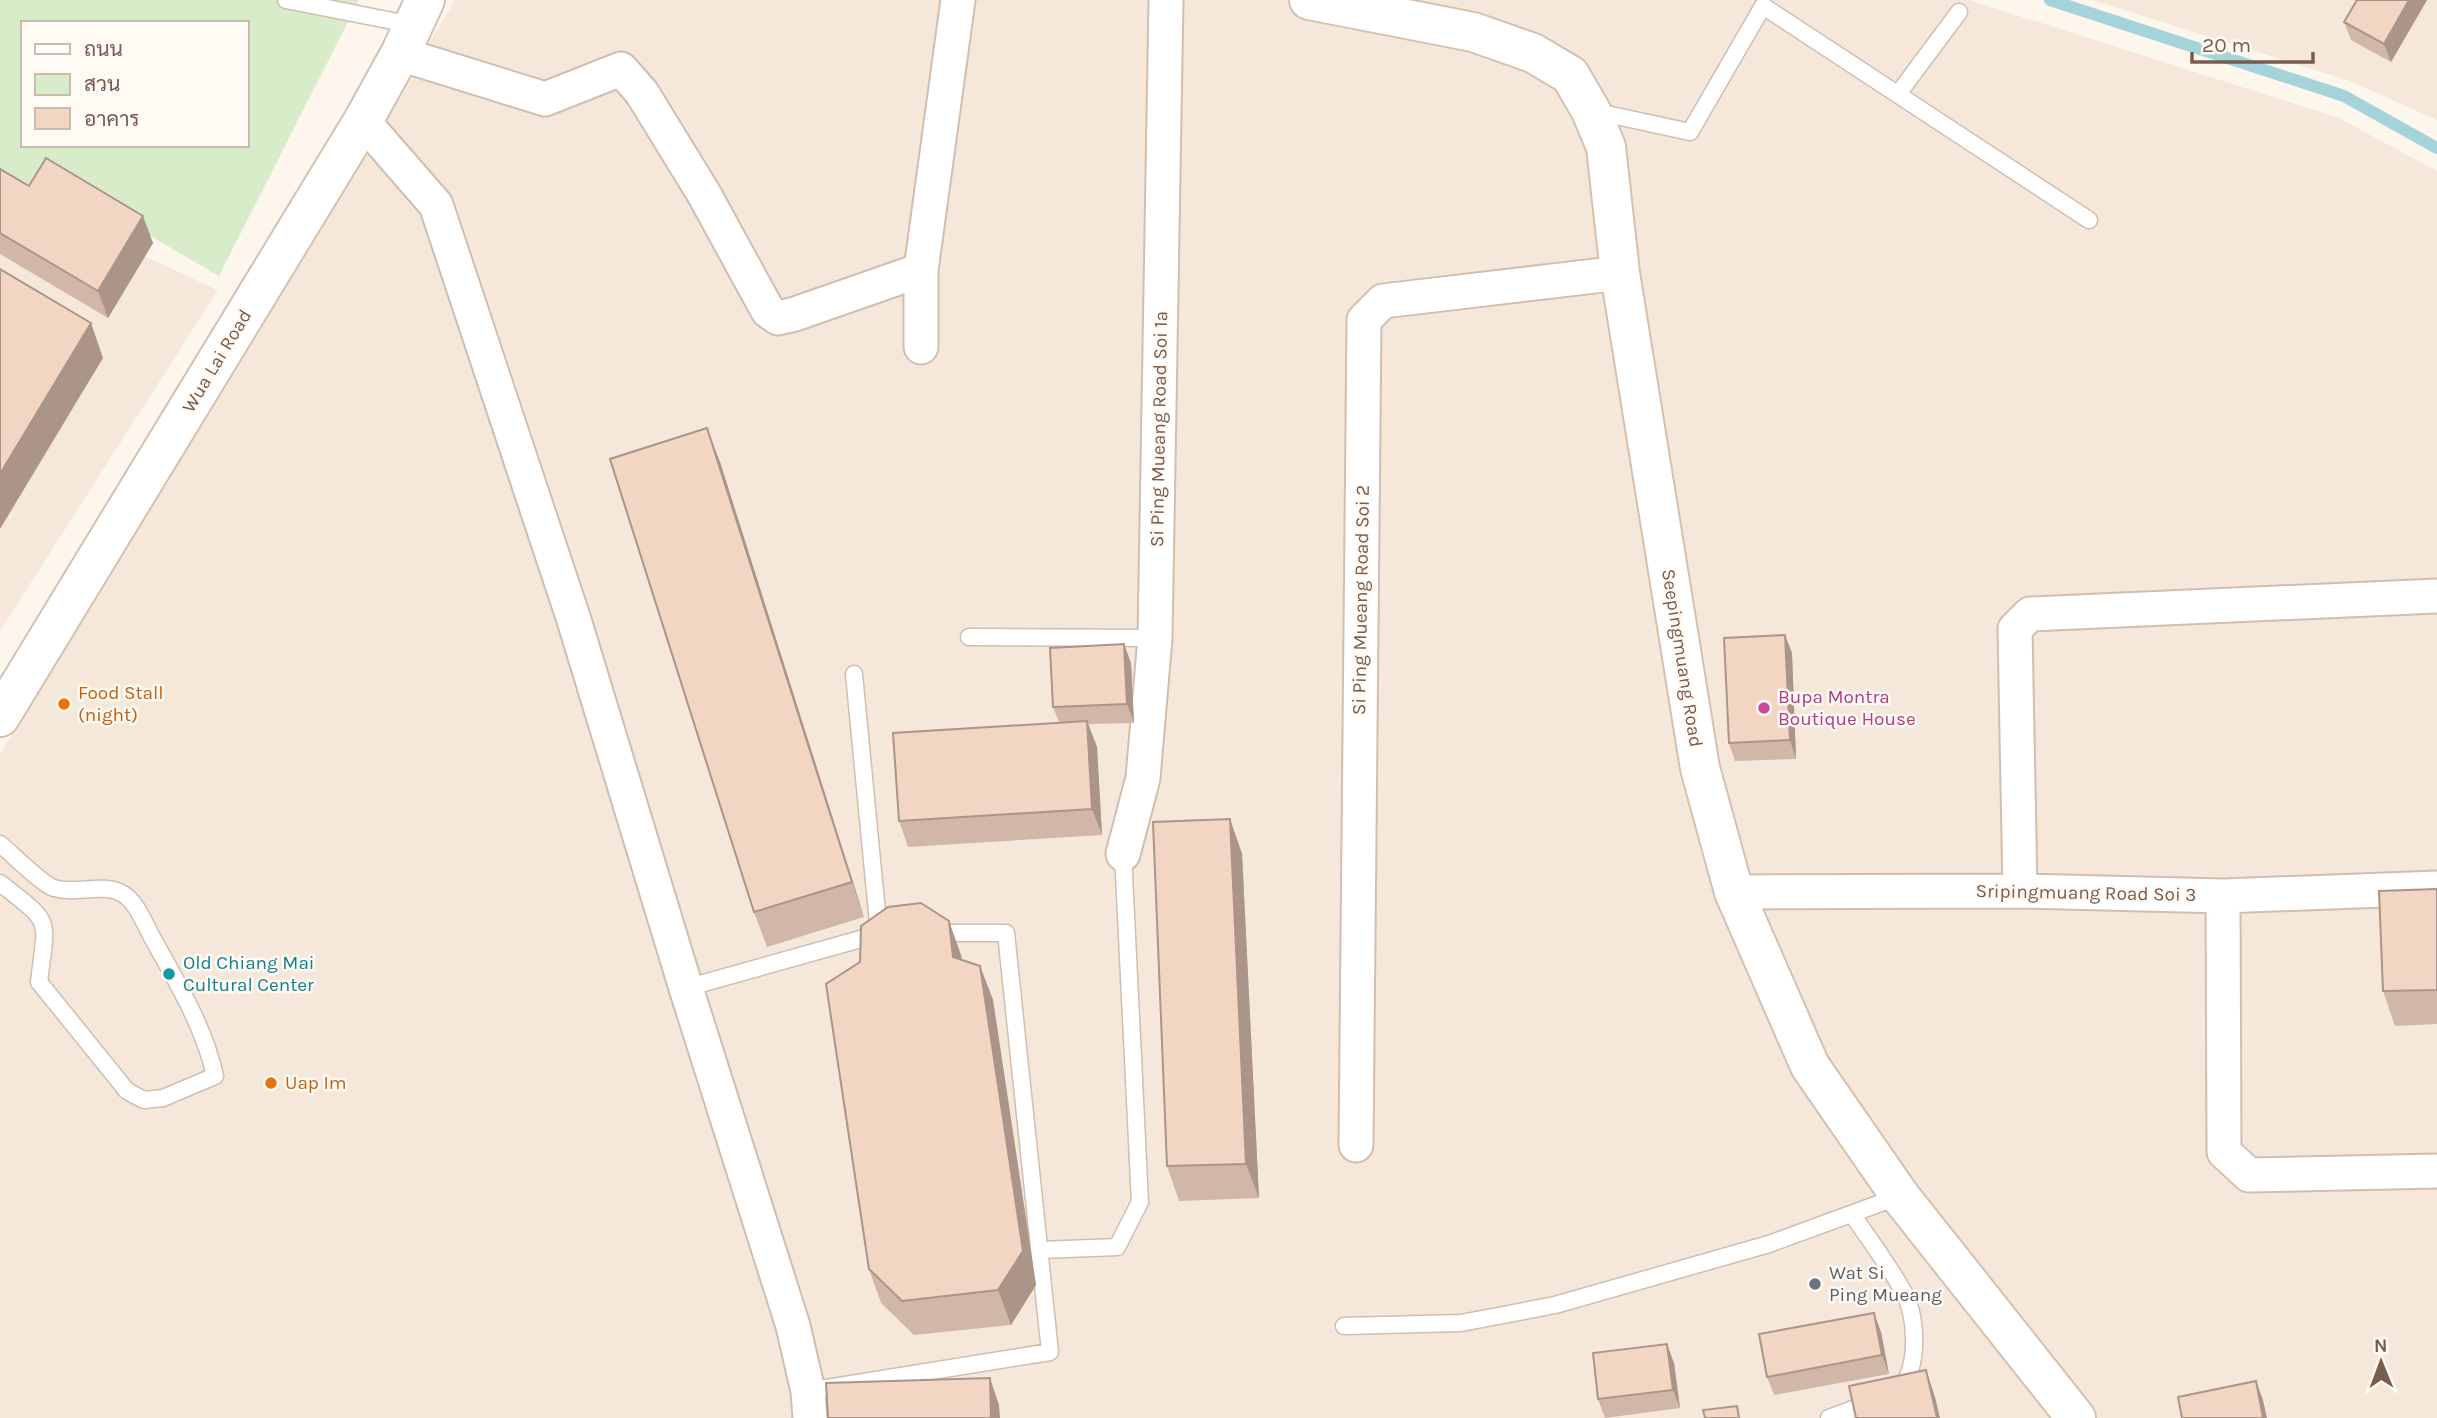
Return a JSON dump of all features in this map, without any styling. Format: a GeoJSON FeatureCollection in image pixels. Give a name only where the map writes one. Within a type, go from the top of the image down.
{"type":"FeatureCollection","features":[{"type":"Feature","properties":{"kind":"street"},"geometry":{"type":"LineString","coordinates":[[921,347],[921,270],[958,0]]}},
{"type":"Feature","properties":{"kind":"street","name":"Si Ping Mueang Road Soi 1a"},"geometry":{"type":"LineString","coordinates":[[1124,854],[1143,778],[1156,638],[1167,0]]}},
{"type":"Feature","properties":{"kind":"street","name":"Seepingmuang Road"},"geometry":{"type":"LineString","coordinates":[[1309,0],[1473,32],[1533,53],[1570,75],[1591,111],[1606,147],[1620,273],[1700,768],[1734,892],[1810,1066],[1900,1196],[2076,1418]]}},
{"type":"Feature","properties":{"kind":"street","name":"Wua Lai Road"},"geometry":{"type":"LineString","coordinates":[[0,717],[363,121],[413,26]]}},
{"type":"Feature","properties":{"kind":"street"},"geometry":{"type":"LineString","coordinates":[[413,26],[545,99],[621,69],[642,93],[697,183],[768,311],[778,318],[921,270]]}},
{"type":"Feature","properties":{"kind":"street"},"geometry":{"type":"LineString","coordinates":[[363,121],[436,205],[573,620],[685,988],[793,1326],[809,1404]]}},
{"type":"Feature","properties":{"kind":"street","name":"Si Ping Mueang Road Soi 2"},"geometry":{"type":"LineString","coordinates":[[1356,1145],[1364,320],[1383,301],[1620,273]]}},
{"type":"Feature","properties":{"kind":"street"},"geometry":{"type":"LineString","coordinates":[[2020,891],[2015,629],[2031,614],[2437,596]]}},
{"type":"Feature","properties":{"kind":"street","name":"Sripingmuang Road Soi 3"},"geometry":{"type":"LineString","coordinates":[[1734,892],[2020,891],[2224,896],[2437,888]]}},
{"type":"Feature","properties":{"kind":"street"},"geometry":{"type":"LineString","coordinates":[[2224,896],[2224,1152],[2249,1175],[2437,1171]]}},
{"type":"Feature","properties":{"kind":"lane"},"geometry":{"type":"LineString","coordinates":[[286,0],[413,26]]}},
{"type":"Feature","properties":{"kind":"lane"},"geometry":{"type":"LineString","coordinates":[[1591,111],[1690,132],[1763,6],[2089,219]]}},
{"type":"Feature","properties":{"kind":"lane"},"geometry":{"type":"LineString","coordinates":[[1898,94],[1959,12]]}},
{"type":"Feature","properties":{"kind":"lane"},"geometry":{"type":"LineString","coordinates":[[969,637],[1156,638]]}},
{"type":"Feature","properties":{"kind":"lane"},"geometry":{"type":"LineString","coordinates":[[685,988],[885,933],[854,674]]}},
{"type":"Feature","properties":{"kind":"lane"},"geometry":{"type":"LineString","coordinates":[[0,844],[52,888],[75,891],[102,888],[123,894],[136,909],[191,1008],[211,1057],[215,1076],[163,1098],[144,1100],[127,1091],[39,982],[46,943],[45,926],[39,914],[0,883]]}},
{"type":"Feature","properties":{"kind":"lane"},"geometry":{"type":"LineString","coordinates":[[1041,1250],[1117,1247],[1140,1202],[1124,854]]}},
{"type":"Feature","properties":{"kind":"lane"},"geometry":{"type":"LineString","coordinates":[[809,1404],[1050,1352],[1006,933],[917,933]]}},
{"type":"Feature","properties":{"kind":"lane"},"geometry":{"type":"LineString","coordinates":[[1344,1325],[1461,1324],[1555,1305],[1769,1244],[1900,1196]]}},
{"type":"Feature","properties":{"kind":"lane"},"geometry":{"type":"LineString","coordinates":[[1829,1418],[1899,1388],[1906,1381],[1913,1362],[1914,1333],[1905,1294],[1852,1214]]}},
{"type":"Feature","properties":{"kind":"shaded area"},"geometry":{"type":"Polygon","coordinates":[[[455,0],[1969,0],[2339,118],[2437,171],[2437,1418],[0,1418],[0,754],[455,0]]]}},
{"type":"Feature","properties":{"kind":"shaded area"},"geometry":{"type":"Polygon","coordinates":[[[2092,0],[2437,0],[2437,120],[2350,81],[2092,0]]]}},
{"type":"Feature","properties":{"kind":"shaded area"},"geometry":{"type":"Polygon","coordinates":[[[0,190],[218,290],[0,631],[0,190]]]}},
{"type":"Feature","properties":{"kind":"green space"},"geometry":{"type":"Polygon","coordinates":[[[0,0],[359,0],[219,276],[54,180],[42,202],[0,181],[0,0]]]}},
{"type":"Feature","properties":{"kind":"building"},"geometry":{"type":"Polygon","coordinates":[[[2357,0],[2409,0],[2384,44],[2344,22],[2357,0]]]}},
{"type":"Feature","properties":{"kind":"building"},"geometry":{"type":"Polygon","coordinates":[[[46,158],[143,216],[98,291],[0,233],[0,169],[29,186],[46,158]]]}},
{"type":"Feature","properties":{"kind":"building"},"geometry":{"type":"Polygon","coordinates":[[[0,269],[91,323],[0,474],[0,269]]]}},
{"type":"Feature","properties":{"kind":"building"},"geometry":{"type":"Polygon","coordinates":[[[707,428],[852,882],[754,912],[610,459],[707,428]]]}},
{"type":"Feature","properties":{"kind":"building","name":"Bupa Montra Boutique House"},"geometry":{"type":"Polygon","coordinates":[[[1785,635],[1790,740],[1729,743],[1724,638],[1785,635]]]}},
{"type":"Feature","properties":{"kind":"building"},"geometry":{"type":"Polygon","coordinates":[[[1124,644],[1127,704],[1053,707],[1050,648],[1124,644]]]}},
{"type":"Feature","properties":{"kind":"building"},"geometry":{"type":"Polygon","coordinates":[[[1087,721],[1092,809],[899,821],[893,733],[1087,721]]]}},
{"type":"Feature","properties":{"kind":"building"},"geometry":{"type":"Polygon","coordinates":[[[1230,819],[1246,1164],[1167,1166],[1153,822],[1230,819]]]}},
{"type":"Feature","properties":{"kind":"building"},"geometry":{"type":"Polygon","coordinates":[[[2437,889],[2437,990],[2383,991],[2379,891],[2437,889]]]}},
{"type":"Feature","properties":{"kind":"building"},"geometry":{"type":"Polygon","coordinates":[[[921,903],[949,921],[953,957],[980,966],[1023,1251],[998,1290],[902,1301],[869,1269],[826,984],[860,962],[861,926],[888,907],[921,903]]]}},
{"type":"Feature","properties":{"kind":"building"},"geometry":{"type":"Polygon","coordinates":[[[1874,1313],[1882,1355],[1767,1377],[1759,1334],[1874,1313]]]}},
{"type":"Feature","properties":{"kind":"building"},"geometry":{"type":"Polygon","coordinates":[[[1667,1344],[1673,1390],[1598,1399],[1593,1353],[1667,1344]]]}},
{"type":"Feature","properties":{"kind":"building"},"geometry":{"type":"Polygon","coordinates":[[[1926,1370],[1937,1418],[1856,1418],[1849,1386],[1926,1370]]]}},
{"type":"Feature","properties":{"kind":"building"},"geometry":{"type":"Polygon","coordinates":[[[990,1378],[991,1418],[828,1418],[826,1383],[990,1378]]]}},
{"type":"Feature","properties":{"kind":"building"},"geometry":{"type":"Polygon","coordinates":[[[2256,1381],[2263,1418],[2182,1418],[2178,1397],[2256,1381]]]}},
{"type":"Feature","properties":{"kind":"building"},"geometry":{"type":"Polygon","coordinates":[[[1737,1406],[1739,1418],[1705,1418],[1703,1410],[1737,1406]]]}},
{"type":"Feature","properties":{"kind":"waterway"},"geometry":{"type":"LineString","coordinates":[[2050,0],[2344,96],[2437,148]]}},
{"type":"Feature","properties":{"kind":"place","name":"Food Stall (night)"},"geometry":{"type":"Point","coordinates":[64,704]}},
{"type":"Feature","properties":{"kind":"place","name":"Bupa Montra Boutique House"},"geometry":{"type":"Point","coordinates":[1764,708]}},
{"type":"Feature","properties":{"kind":"place","name":"Old Chiang Mai Cultural Center"},"geometry":{"type":"Point","coordinates":[169,974]}},
{"type":"Feature","properties":{"kind":"place","name":"Uap Im"},"geometry":{"type":"Point","coordinates":[271,1083]}},
{"type":"Feature","properties":{"kind":"place","name":"Wat Si Ping Mueang"},"geometry":{"type":"Point","coordinates":[1815,1284]}}]}
